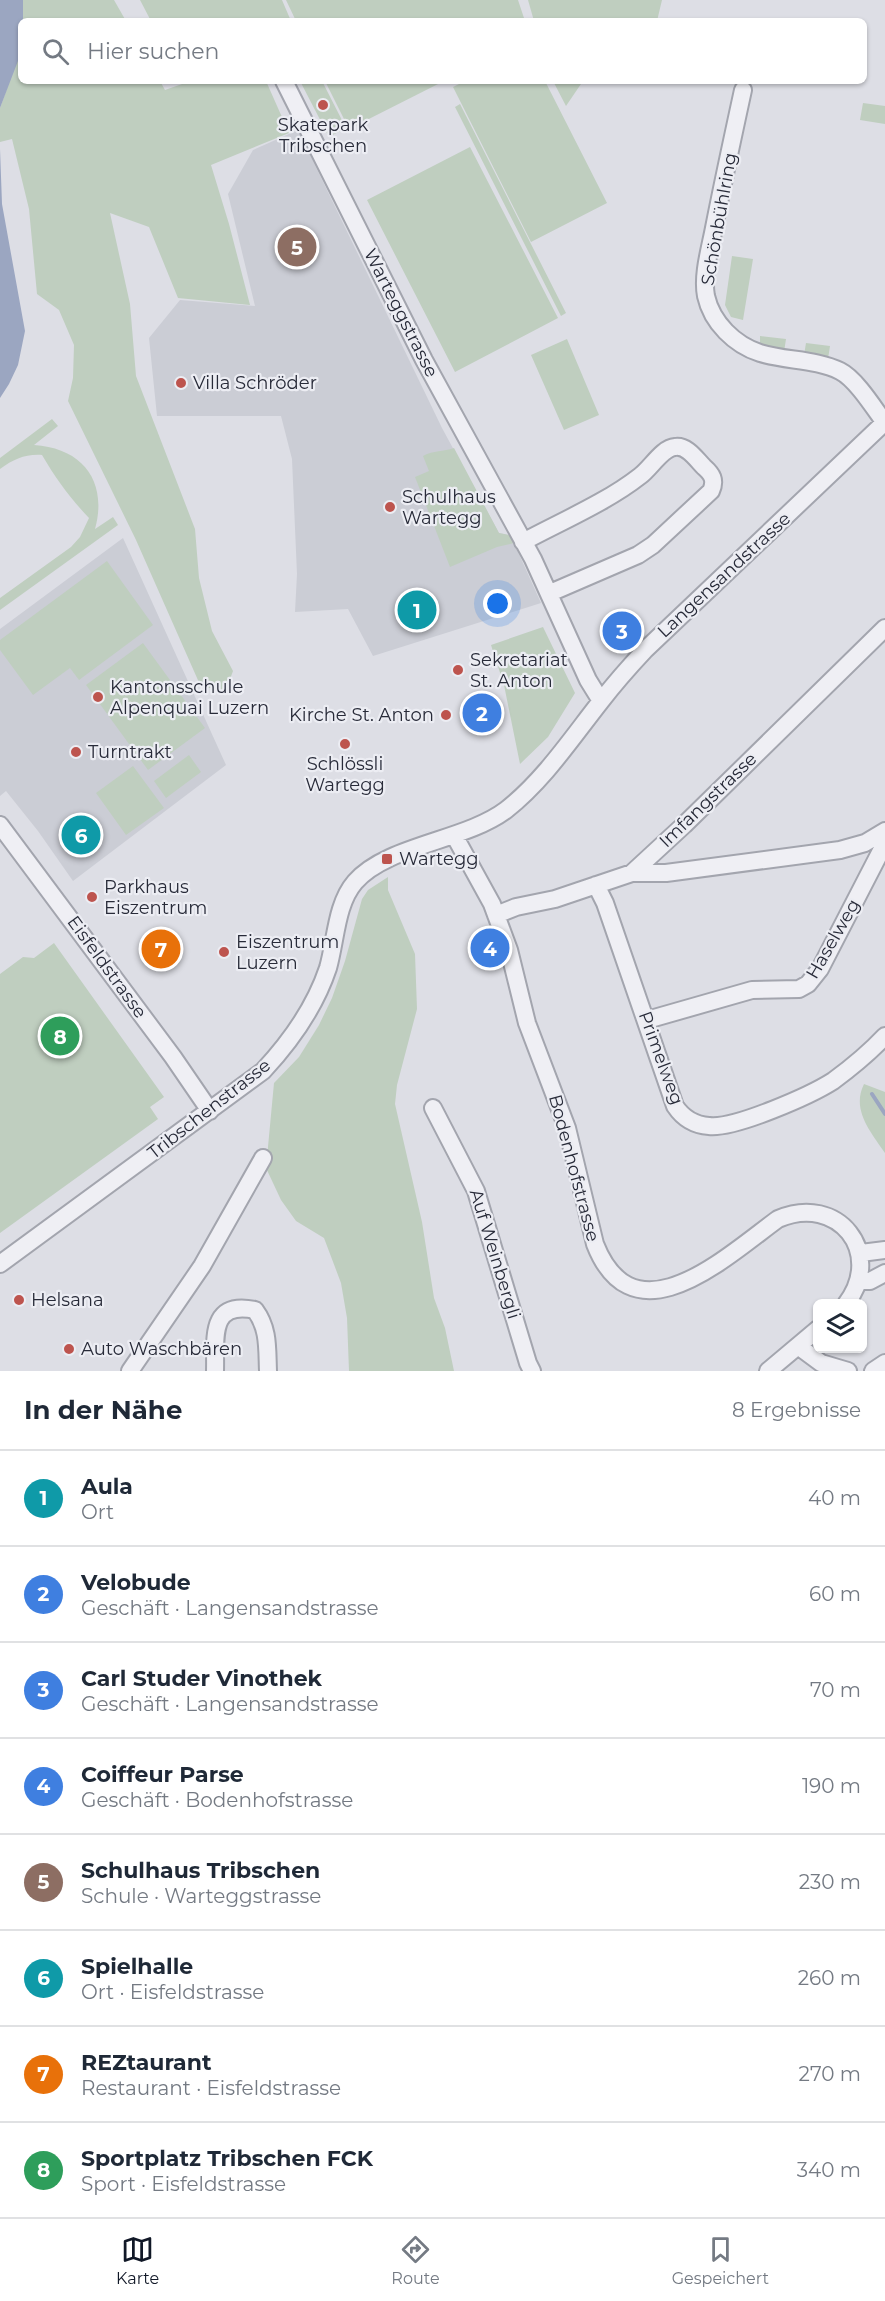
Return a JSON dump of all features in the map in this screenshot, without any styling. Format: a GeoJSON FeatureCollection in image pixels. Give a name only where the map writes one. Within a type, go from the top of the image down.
{"type":"FeatureCollection","features":[{"type":"Feature","properties":{"kind":"street","name":"Warteggstrasse"},"geometry":{"type":"LineString","coordinates":[[286,84],[424,360],[550,593],[588,680],[601,701]]}},
{"type":"Feature","properties":{"kind":"street","name":"Schönbühlring"},"geometry":{"type":"LineString","coordinates":[[743,90],[709,255],[706,295],[711,311],[734,339],[745,347],[762,354],[842,371],[854,382],[885,422]]}},
{"type":"Feature","properties":{"kind":"street","name":"Langensandstrasse"},"geometry":{"type":"LineString","coordinates":[[367,870],[387,859],[486,822],[527,792],[555,762],[601,701],[645,650],[885,422]]}},
{"type":"Feature","properties":{"kind":"street"},"geometry":{"type":"LineString","coordinates":[[523,542],[641,476],[669,448],[679,446],[685,448],[712,476],[714,485],[711,491],[653,545],[638,555],[550,593]]}},
{"type":"Feature","properties":{"kind":"street","name":"Imfangstrasse"},"geometry":{"type":"LineString","coordinates":[[496,915],[516,907],[555,899],[632,873],[885,628]]}},
{"type":"Feature","properties":{"kind":"street","name":"Eisfeldstrasse"},"geometry":{"type":"LineString","coordinates":[[0,825],[210,1111]]}},
{"type":"Feature","properties":{"kind":"street"},"geometry":{"type":"LineString","coordinates":[[632,873],[666,873],[840,850],[865,843],[885,831]]}},
{"type":"Feature","properties":{"kind":"street","name":"Bodenhofstrasse"},"geometry":{"type":"LineString","coordinates":[[454,835],[496,915],[509,950],[528,1023],[567,1128],[595,1244],[601,1260],[612,1275],[625,1284],[645,1290],[663,1290],[682,1285],[702,1275],[778,1219],[792,1213],[807,1211],[820,1213],[837,1220],[852,1235],[861,1253]]}},
{"type":"Feature","properties":{"kind":"street","name":"Haselweg"},"geometry":{"type":"LineString","coordinates":[[647,1020],[752,990],[799,989],[808,984],[820,969],[885,843]]}},
{"type":"Feature","properties":{"kind":"street","name":"Tribschenstrasse"},"geometry":{"type":"LineString","coordinates":[[0,1264],[263,1071],[293,1036],[314,1001],[327,969],[346,897],[354,883],[367,870]]}},
{"type":"Feature","properties":{"kind":"street","name":"Primelweg"},"geometry":{"type":"LineString","coordinates":[[596,885],[647,1020],[675,1106],[692,1122],[710,1127],[739,1121],[820,1088],[860,1061],[885,1036]]}},
{"type":"Feature","properties":{"kind":"street","name":"Auf Weinbergli"},"geometry":{"type":"LineString","coordinates":[[433,1108],[476,1191],[532,1371]]}},
{"type":"Feature","properties":{"kind":"street"},"geometry":{"type":"LineString","coordinates":[[130,1371],[202,1266],[263,1158]]}},
{"type":"Feature","properties":{"kind":"street"},"geometry":{"type":"LineString","coordinates":[[850,1299],[860,1281],[861,1253],[885,1250]]}},
{"type":"Feature","properties":{"kind":"street"},"geometry":{"type":"LineString","coordinates":[[860,1281],[870,1281],[885,1273]]}},
{"type":"Feature","properties":{"kind":"street"},"geometry":{"type":"LineString","coordinates":[[215,1371],[215,1333],[219,1319],[229,1310],[242,1307],[255,1310],[262,1320],[267,1334],[268,1371]]}},
{"type":"Feature","properties":{"kind":"street"},"geometry":{"type":"LineString","coordinates":[[768,1371],[813,1333]]}},
{"type":"Feature","properties":{"kind":"street"},"geometry":{"type":"LineString","coordinates":[[798,1346],[821,1363],[848,1371]]}},
{"type":"Feature","properties":{"kind":"street"},"geometry":{"type":"LineString","coordinates":[[873,1371],[885,1363]]}},
{"type":"Feature","properties":{"kind":"shaded area"},"geometry":{"type":"Polygon","coordinates":[[[298,130],[442,428],[499,533],[509,535],[514,543],[541,603],[373,656],[348,609],[295,612],[297,574],[292,459],[281,416],[157,416],[149,338],[180,300],[255,306],[228,194],[253,150],[298,130]]]}},
{"type":"Feature","properties":{"kind":"shaded area","name":"Kantonsschule Alpenquai Luzern"},"geometry":{"type":"Polygon","coordinates":[[[123,538],[226,765],[73,881],[6,791],[0,796],[0,629],[123,538]]]}},
{"type":"Feature","properties":{"kind":"green space"},"geometry":{"type":"Polygon","coordinates":[[[23,0],[114,0],[124,18],[23,18],[23,0]]]}},
{"type":"Feature","properties":{"kind":"green space"},"geometry":{"type":"Polygon","coordinates":[[[140,0],[282,0],[290,18],[149,18],[140,0]]]}},
{"type":"Feature","properties":{"kind":"green space"},"geometry":{"type":"Polygon","coordinates":[[[286,0],[518,0],[524,18],[295,18],[286,0]]]}},
{"type":"Feature","properties":{"kind":"green space"},"geometry":{"type":"Polygon","coordinates":[[[528,0],[662,0],[658,18],[533,18],[528,0]]]}},
{"type":"Feature","properties":{"kind":"green space"},"geometry":{"type":"Polygon","coordinates":[[[18,57],[18,84],[162,84],[165,90],[182,84],[267,84],[289,133],[211,165],[250,305],[178,298],[149,227],[110,213],[130,304],[136,376],[195,529],[199,578],[212,631],[233,671],[226,690],[201,687],[136,540],[68,401],[73,378],[74,345],[59,310],[37,294],[29,209],[12,139],[0,142],[0,108],[18,57]]]}},
{"type":"Feature","properties":{"kind":"green space","name":"Skatepark Tribschen"},"geometry":{"type":"Polygon","coordinates":[[[302,84],[324,84],[346,128],[329,137],[302,84]]]}},
{"type":"Feature","properties":{"kind":"green space"},"geometry":{"type":"Polygon","coordinates":[[[326,84],[438,84],[349,129],[326,84]]]}},
{"type":"Feature","properties":{"kind":"green space"},"geometry":{"type":"Polygon","coordinates":[[[459,84],[547,84],[607,203],[531,242],[453,87],[459,84]]]}},
{"type":"Feature","properties":{"kind":"green space"},"geometry":{"type":"Polygon","coordinates":[[[555,84],[581,84],[566,106],[555,84]]]}},
{"type":"Feature","properties":{"kind":"green space"},"geometry":{"type":"Polygon","coordinates":[[[863,103],[885,106],[885,124],[860,120],[863,103]]]}},
{"type":"Feature","properties":{"kind":"green space"},"geometry":{"type":"Polygon","coordinates":[[[460,104],[566,313],[561,316],[455,107],[460,104]]]}},
{"type":"Feature","properties":{"kind":"green space"},"geometry":{"type":"Polygon","coordinates":[[[470,147],[558,318],[455,372],[367,200],[470,147]]]}},
{"type":"Feature","properties":{"kind":"green space"},"geometry":{"type":"Polygon","coordinates":[[[732,256],[753,259],[743,320],[731,317],[725,305],[732,256]]]}},
{"type":"Feature","properties":{"kind":"green space"},"geometry":{"type":"Polygon","coordinates":[[[760,336],[786,339],[784,352],[760,345],[760,336]]]}},
{"type":"Feature","properties":{"kind":"green space"},"geometry":{"type":"Polygon","coordinates":[[[567,339],[599,415],[564,430],[531,355],[567,339]]]}},
{"type":"Feature","properties":{"kind":"green space"},"geometry":{"type":"Polygon","coordinates":[[[806,343],[830,346],[828,359],[804,355],[806,343]]]}},
{"type":"Feature","properties":{"kind":"green space"},"geometry":{"type":"Polygon","coordinates":[[[52,419],[58,426],[34,445],[66,453],[88,470],[98,496],[95,529],[113,517],[118,525],[0,610],[0,598],[71,547],[80,537],[89,518],[64,488],[42,455],[20,458],[0,469],[0,458],[52,419]]]}},
{"type":"Feature","properties":{"kind":"green space"},"geometry":{"type":"Polygon","coordinates":[[[454,448],[499,533],[509,535],[514,543],[497,547],[450,567],[415,477],[429,471],[423,456],[454,448]]]}},
{"type":"Feature","properties":{"kind":"green space"},"geometry":{"type":"Polygon","coordinates":[[[107,561],[153,625],[79,680],[70,668],[33,695],[0,650],[0,640],[107,561]]]}},
{"type":"Feature","properties":{"kind":"green space"},"geometry":{"type":"Polygon","coordinates":[[[543,627],[575,693],[548,737],[520,764],[504,685],[491,645],[543,627]]]}},
{"type":"Feature","properties":{"kind":"green space"},"geometry":{"type":"Polygon","coordinates":[[[143,643],[205,728],[148,770],[86,685],[143,643]]]}},
{"type":"Feature","properties":{"kind":"green space"},"geometry":{"type":"Polygon","coordinates":[[[189,755],[201,772],[166,798],[154,781],[189,755]]]}},
{"type":"Feature","properties":{"kind":"green space"},"geometry":{"type":"Polygon","coordinates":[[[133,766],[164,808],[126,835],[96,793],[133,766]]]}},
{"type":"Feature","properties":{"kind":"green space"},"geometry":{"type":"Polygon","coordinates":[[[388,877],[388,890],[415,954],[417,1009],[397,1085],[395,1104],[422,1222],[434,1298],[445,1328],[454,1371],[349,1371],[347,1318],[341,1283],[324,1238],[296,1221],[281,1200],[266,1168],[274,1083],[299,1057],[319,1025],[332,998],[362,899],[368,890],[388,877]]]}},
{"type":"Feature","properties":{"kind":"green space"},"geometry":{"type":"Polygon","coordinates":[[[54,943],[164,1097],[150,1107],[158,1119],[0,1233],[0,974],[23,957],[34,958],[54,943]]]}},
{"type":"Feature","properties":{"kind":"green space"},"geometry":{"type":"Polygon","coordinates":[[[864,1084],[885,1092],[885,1153],[861,1112],[860,1103],[864,1084]]]}},
{"type":"Feature","properties":{"kind":"water"},"geometry":{"type":"Polygon","coordinates":[[[0,0],[23,0],[23,18],[18,18],[18,61],[0,108],[0,0]]]}},
{"type":"Feature","properties":{"kind":"water"},"geometry":{"type":"Polygon","coordinates":[[[0,149],[2,204],[25,331],[18,365],[0,398],[0,149]]]}},
{"type":"Feature","properties":{"kind":"waterway"},"geometry":{"type":"LineString","coordinates":[[872,1094],[885,1114]]}},
{"type":"Feature","properties":{"kind":"place","name":"Skatepark Tribschen"},"geometry":{"type":"Point","coordinates":[323,105]}},
{"type":"Feature","properties":{"kind":"place","name":"Schulhaus Tribschen"},"geometry":{"type":"Point","coordinates":[297,247]}},
{"type":"Feature","properties":{"kind":"place","name":"Villa Schröder"},"geometry":{"type":"Point","coordinates":[181,383]}},
{"type":"Feature","properties":{"kind":"place","name":"Schulhaus Wartegg"},"geometry":{"type":"Point","coordinates":[390,507]}},
{"type":"Feature","properties":{"kind":"place","name":"Aula"},"geometry":{"type":"Point","coordinates":[417,610]}},
{"type":"Feature","properties":{"kind":"place","name":"Carl Studer Vinothek"},"geometry":{"type":"Point","coordinates":[622,631]}},
{"type":"Feature","properties":{"kind":"place","name":"Sekretariat St. Anton"},"geometry":{"type":"Point","coordinates":[458,670]}},
{"type":"Feature","properties":{"kind":"place","name":"Kantonsschule Alpenquai Luzern"},"geometry":{"type":"Point","coordinates":[98,697]}},
{"type":"Feature","properties":{"kind":"place","name":"Velobude"},"geometry":{"type":"Point","coordinates":[482,713]}},
{"type":"Feature","properties":{"kind":"place","name":"Kirche St. Anton"},"geometry":{"type":"Point","coordinates":[446,715]}},
{"type":"Feature","properties":{"kind":"place","name":"Schlössli Wartegg"},"geometry":{"type":"Point","coordinates":[345,744]}},
{"type":"Feature","properties":{"kind":"place","name":"Turntrakt"},"geometry":{"type":"Point","coordinates":[76,752]}},
{"type":"Feature","properties":{"kind":"place","name":"Spielhalle"},"geometry":{"type":"Point","coordinates":[81,835]}},
{"type":"Feature","properties":{"kind":"place","name":"Wartegg"},"geometry":{"type":"Point","coordinates":[387,859]}},
{"type":"Feature","properties":{"kind":"place","name":"Parkhaus Eiszentrum"},"geometry":{"type":"Point","coordinates":[92,897]}},
{"type":"Feature","properties":{"kind":"place","name":"Coiffeur Parse"},"geometry":{"type":"Point","coordinates":[490,948]}},
{"type":"Feature","properties":{"kind":"place","name":"REZtaurant"},"geometry":{"type":"Point","coordinates":[161,949]}},
{"type":"Feature","properties":{"kind":"place","name":"Eiszentrum Luzern"},"geometry":{"type":"Point","coordinates":[224,952]}},
{"type":"Feature","properties":{"kind":"place","name":"Sportplatz Tribschen FCK"},"geometry":{"type":"Point","coordinates":[60,1036]}},
{"type":"Feature","properties":{"kind":"place","name":"Helsana"},"geometry":{"type":"Point","coordinates":[19,1300]}},
{"type":"Feature","properties":{"kind":"place","name":"Auto Waschbären"},"geometry":{"type":"Point","coordinates":[69,1349]}}]}
